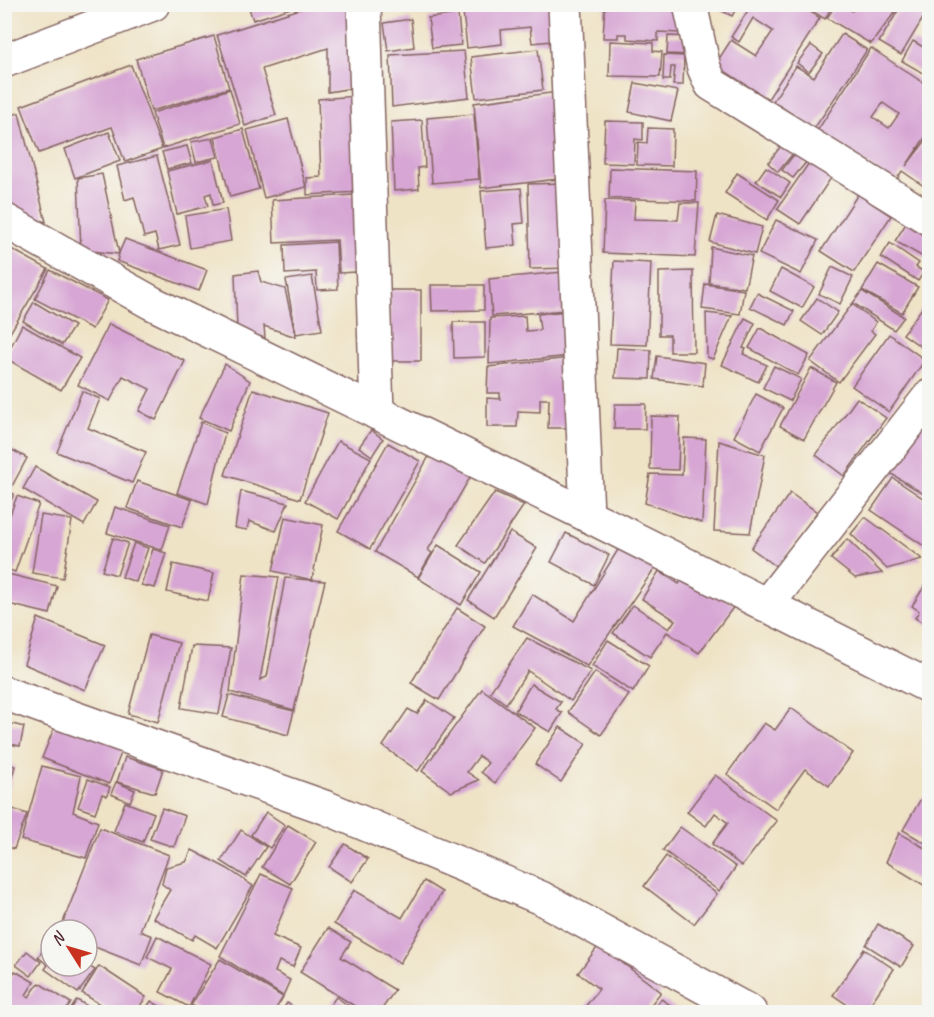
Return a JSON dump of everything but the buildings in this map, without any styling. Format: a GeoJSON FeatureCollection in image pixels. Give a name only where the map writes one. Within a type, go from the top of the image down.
{"type":"FeatureCollection","features":[{"type":"Feature","properties":{"kind":"street"},"geometry":{"type":"LineString","coordinates":[[4,62],[153,4]]}},
{"type":"Feature","properties":{"kind":"street"},"geometry":{"type":"LineString","coordinates":[[364,4],[377,413]]}},
{"type":"Feature","properties":{"kind":"street"},"geometry":{"type":"LineString","coordinates":[[565,4],[587,515]]}},
{"type":"Feature","properties":{"kind":"street"},"geometry":{"type":"LineString","coordinates":[[690,4],[704,68],[711,84],[930,219]]}},
{"type":"Feature","properties":{"kind":"street"},"geometry":{"type":"LineString","coordinates":[[4,220],[152,303],[587,515],[930,687]]}},
{"type":"Feature","properties":{"kind":"street"},"geometry":{"type":"LineString","coordinates":[[766,606],[930,396]]}},
{"type":"Feature","properties":{"kind":"street"},"geometry":{"type":"LineString","coordinates":[[4,693],[327,808],[541,898],[750,1012]]}}]}
